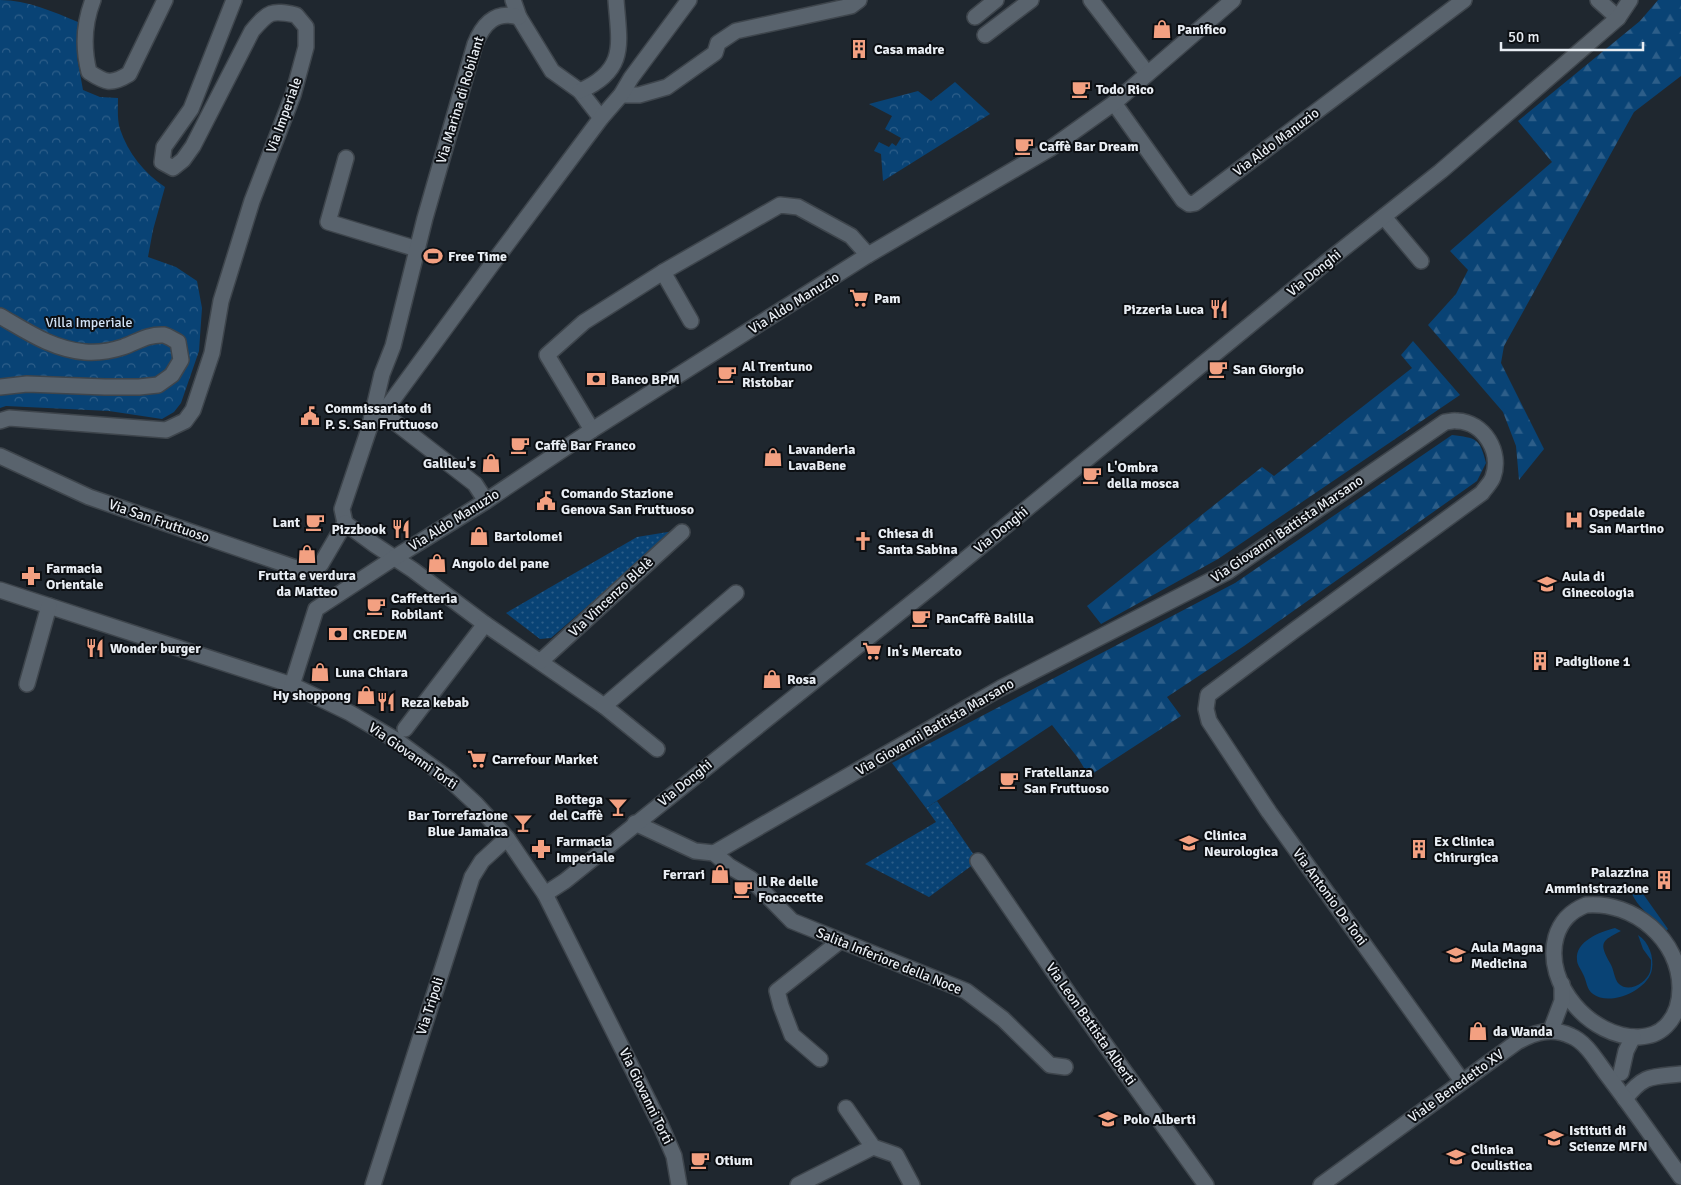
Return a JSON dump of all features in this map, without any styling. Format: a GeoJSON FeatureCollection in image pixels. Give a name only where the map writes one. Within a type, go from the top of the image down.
{"type":"FeatureCollection","features":[{"type":"Feature","properties":{"kind":"street"},"geometry":{"type":"LineString","coordinates":[[92,0],[87,14],[85,56],[89,72],[103,81],[118,81],[128,74],[165,0]]}},
{"type":"Feature","properties":{"kind":"street","name":"Via Imperiale"},"geometry":{"type":"LineString","coordinates":[[0,421],[8,418],[166,430],[184,421],[193,410],[212,353],[221,301],[252,200],[293,94],[306,47],[306,26],[296,14],[278,12],[266,15],[252,30],[193,146],[183,160],[173,168],[162,162],[164,147],[191,109],[234,0]]}},
{"type":"Feature","properties":{"kind":"street"},"geometry":{"type":"LineString","coordinates":[[513,0],[519,17],[552,71],[580,91],[601,118]]}},
{"type":"Feature","properties":{"kind":"street"},"geometry":{"type":"LineString","coordinates":[[580,91],[599,82],[617,56],[619,44],[616,0]]}},
{"type":"Feature","properties":{"kind":"street"},"geometry":{"type":"LineString","coordinates":[[486,501],[475,484],[395,420],[377,415],[601,118],[621,96],[631,78],[690,0]]}},
{"type":"Feature","properties":{"kind":"street"},"geometry":{"type":"LineString","coordinates":[[621,96],[639,95],[667,87],[715,53],[718,43],[736,31],[851,6],[858,0]]}},
{"type":"Feature","properties":{"kind":"street"},"geometry":{"type":"LineString","coordinates":[[975,18],[996,0]]}},
{"type":"Feature","properties":{"kind":"street"},"geometry":{"type":"LineString","coordinates":[[985,36],[1030,0]]}},
{"type":"Feature","properties":{"kind":"street"},"geometry":{"type":"LineString","coordinates":[[1090,0],[1147,73]]}},
{"type":"Feature","properties":{"kind":"street","name":"Via Aldo Manuzio"},"geometry":{"type":"LineString","coordinates":[[292,685],[316,609],[486,501],[592,430],[868,256],[1051,148],[1114,103],[1233,0]]}},
{"type":"Feature","properties":{"kind":"street","name":"Via Aldo Manuzio"},"geometry":{"type":"LineString","coordinates":[[1114,103],[1183,200],[1189,204],[1195,203],[1464,0]]}},
{"type":"Feature","properties":{"kind":"street"},"geometry":{"type":"LineString","coordinates":[[1598,0],[1618,18]]}},
{"type":"Feature","properties":{"kind":"street","name":"Via Donghi"},"geometry":{"type":"LineString","coordinates":[[545,894],[565,881],[934,585],[1441,171],[1618,18],[1630,0]]}},
{"type":"Feature","properties":{"kind":"street","name":"Via Marina di Robilant"},"geometry":{"type":"LineString","coordinates":[[321,564],[345,523],[342,509],[377,415],[382,374],[393,346],[417,249],[478,36],[485,25],[492,19],[510,14],[519,17]]}},
{"type":"Feature","properties":{"kind":"street"},"geometry":{"type":"LineString","coordinates":[[346,158],[328,222],[417,249]]}},
{"type":"Feature","properties":{"kind":"street"},"geometry":{"type":"LineString","coordinates":[[592,430],[547,355],[584,322],[662,272],[780,205],[798,207],[851,236],[868,256]]}},
{"type":"Feature","properties":{"kind":"street"},"geometry":{"type":"LineString","coordinates":[[1384,217],[1421,261]]}},
{"type":"Feature","properties":{"kind":"street"},"geometry":{"type":"LineString","coordinates":[[662,272],[691,321]]}},
{"type":"Feature","properties":{"kind":"street"},"geometry":{"type":"LineString","coordinates":[[0,316],[43,341],[64,349],[86,352],[104,352],[123,347],[144,337],[166,335],[178,342],[180,360],[172,375],[158,385],[139,388],[27,384],[0,387]]}},
{"type":"Feature","properties":{"kind":"street","name":"Via Giovanni Battista Marsano"},"geometry":{"type":"LineString","coordinates":[[714,853],[1001,688],[1227,572],[1445,422],[1456,420],[1469,424],[1488,437],[1496,457],[1493,477],[1482,493],[1208,695],[1206,709]]}},
{"type":"Feature","properties":{"kind":"street","name":"Via San Fruttuoso"},"geometry":{"type":"LineString","coordinates":[[0,456],[89,498],[299,569],[307,571],[316,569],[321,564]]}},
{"type":"Feature","properties":{"kind":"street"},"geometry":{"type":"LineString","coordinates":[[345,523],[485,624],[604,706],[657,749]]}},
{"type":"Feature","properties":{"kind":"street","name":"Via Vincenzo Blelè"},"geometry":{"type":"LineString","coordinates":[[541,661],[682,532]]}},
{"type":"Feature","properties":{"kind":"street","name":"Via Giovanni Torti"},"geometry":{"type":"LineString","coordinates":[[0,590],[292,685],[350,713],[396,740],[449,779],[476,804],[507,838],[545,894],[661,1126],[674,1156],[679,1185]]}},
{"type":"Feature","properties":{"kind":"street"},"geometry":{"type":"LineString","coordinates":[[604,706],[736,593]]}},
{"type":"Feature","properties":{"kind":"street"},"geometry":{"type":"LineString","coordinates":[[27,684],[49,606]]}},
{"type":"Feature","properties":{"kind":"street","name":"Via Giovanni Torti"},"geometry":{"type":"LineString","coordinates":[[405,729],[485,624]]}},
{"type":"Feature","properties":{"kind":"street","name":"Via Antonio De Toni"},"geometry":{"type":"LineString","coordinates":[[1206,709],[1209,721],[1270,812],[1462,1081]]}},
{"type":"Feature","properties":{"kind":"street"},"geometry":{"type":"LineString","coordinates":[[635,823],[695,851],[714,853]]}},
{"type":"Feature","properties":{"kind":"street","name":"Via Tripoli"},"geometry":{"type":"LineString","coordinates":[[374,1185],[472,877],[482,861],[507,838]]}},
{"type":"Feature","properties":{"kind":"street","name":"Salita Inferiore della Noce"},"geometry":{"type":"LineString","coordinates":[[714,853],[729,866],[751,879],[792,921],[966,991],[1003,1019],[1050,1065],[1065,1067]]}},
{"type":"Feature","properties":{"kind":"street","name":"Via Leon Battista Alberti"},"geometry":{"type":"LineString","coordinates":[[978,861],[1206,1185]]}},
{"type":"Feature","properties":{"kind":"street"},"geometry":{"type":"LineString","coordinates":[[1597,905],[1620,910],[1644,922],[1660,935],[1672,951],[1678,964],[1679,1004],[1666,1026],[1657,1034],[1647,1037],[1633,1037],[1619,1035],[1588,1018],[1575,1006],[1562,984],[1556,969],[1554,946],[1563,921],[1570,914],[1584,906],[1597,905]]}},
{"type":"Feature","properties":{"kind":"street"},"geometry":{"type":"LineString","coordinates":[[820,1059],[792,1035],[780,1006],[777,991],[840,941]]}},
{"type":"Feature","properties":{"kind":"street"},"geometry":{"type":"LineString","coordinates":[[1562,984],[1562,1001],[1551,1030],[1572,1036],[1585,1046],[1681,1177]]}},
{"type":"Feature","properties":{"kind":"street","name":"Viale Benedetto XV"},"geometry":{"type":"LineString","coordinates":[[1321,1185],[1517,1042],[1529,1036],[1551,1030]]}},
{"type":"Feature","properties":{"kind":"street"},"geometry":{"type":"LineString","coordinates":[[1621,1073],[1626,1051],[1633,1037]]}},
{"type":"Feature","properties":{"kind":"street"},"geometry":{"type":"LineString","coordinates":[[1625,1099],[1636,1084],[1651,1077],[1681,1074]]}},
{"type":"Feature","properties":{"kind":"street"},"geometry":{"type":"LineString","coordinates":[[846,1108],[873,1147],[896,1155],[912,1185]]}},
{"type":"Feature","properties":{"kind":"street"},"geometry":{"type":"LineString","coordinates":[[798,1185],[873,1147]]}},
{"type":"Feature","properties":{"kind":"green space","name":"Villa Imperiale"},"geometry":{"type":"Polygon","coordinates":[[[0,0],[30,4],[78,22],[77,57],[83,90],[100,97],[118,98],[119,125],[127,146],[144,169],[165,187],[153,230],[148,257],[176,267],[197,281],[202,308],[199,351],[181,403],[174,412],[162,419],[109,411],[6,406],[0,408],[0,0]]]}},
{"type":"Feature","properties":{"kind":"green space"},"geometry":{"type":"Polygon","coordinates":[[[1658,0],[1681,0],[1681,76],[1634,112],[1504,346],[1501,363],[1544,449],[1519,480],[1516,446],[1503,412],[1428,325],[1456,294],[1468,270],[1450,251],[1552,162],[1518,121],[1640,21],[1658,0]]]}},
{"type":"Feature","properties":{"kind":"green space"},"geometry":{"type":"Polygon","coordinates":[[[955,82],[990,114],[883,181],[881,154],[874,151],[879,142],[889,147],[892,143],[896,146],[901,138],[885,129],[892,116],[869,104],[918,91],[931,101],[955,82]]]}},
{"type":"Feature","properties":{"kind":"green space"},"geometry":{"type":"Polygon","coordinates":[[[1413,341],[1460,395],[1218,559],[1101,624],[1087,606],[1262,467],[1274,476],[1412,368],[1401,355],[1413,341]]]}},
{"type":"Feature","properties":{"kind":"green space"},"geometry":{"type":"Polygon","coordinates":[[[1452,435],[1472,439],[1482,448],[1486,463],[1477,481],[1244,646],[1167,697],[1181,716],[1089,776],[1078,758],[1052,725],[926,808],[892,763],[1235,583],[1452,435]]]}},
{"type":"Feature","properties":{"kind":"green space"},"geometry":{"type":"Polygon","coordinates":[[[674,531],[551,638],[540,639],[506,613],[637,537],[674,531]]]}},
{"type":"Feature","properties":{"kind":"green space"},"geometry":{"type":"Polygon","coordinates":[[[937,801],[978,861],[929,897],[865,864],[936,822],[926,808],[937,801]]]}},
{"type":"Feature","properties":{"kind":"green space"},"geometry":{"type":"Polygon","coordinates":[[[1636,884],[1668,929],[1665,932],[1641,908],[1633,896],[1630,889],[1636,884]]]}},
{"type":"Feature","properties":{"kind":"green space"},"geometry":{"type":"Polygon","coordinates":[[[1615,928],[1621,931],[1609,937],[1603,947],[1619,984],[1623,987],[1637,986],[1645,980],[1650,972],[1651,960],[1643,949],[1638,935],[1650,950],[1652,969],[1644,984],[1636,990],[1609,999],[1600,998],[1589,990],[1578,964],[1577,953],[1590,938],[1615,928]]]}},
{"type":"Feature","properties":{"kind":"place","name":"Panifico"},"geometry":{"type":"Point","coordinates":[1162,29]}},
{"type":"Feature","properties":{"kind":"place","name":"Casa madre"},"geometry":{"type":"Point","coordinates":[859,49]}},
{"type":"Feature","properties":{"kind":"place","name":"Todo Rico"},"geometry":{"type":"Point","coordinates":[1081,89]}},
{"type":"Feature","properties":{"kind":"place","name":"Caffè Bar Dream"},"geometry":{"type":"Point","coordinates":[1024,146]}},
{"type":"Feature","properties":{"kind":"place","name":"Free Time"},"geometry":{"type":"Point","coordinates":[433,256]}},
{"type":"Feature","properties":{"kind":"place","name":"Pam"},"geometry":{"type":"Point","coordinates":[859,298]}},
{"type":"Feature","properties":{"kind":"place","name":"Pizzeria Luca"},"geometry":{"type":"Point","coordinates":[1219,309]}},
{"type":"Feature","properties":{"kind":"place","name":"San Giorgio"},"geometry":{"type":"Point","coordinates":[1218,369]}},
{"type":"Feature","properties":{"kind":"place","name":"Al Trentuno Ristobar"},"geometry":{"type":"Point","coordinates":[727,374]}},
{"type":"Feature","properties":{"kind":"place","name":"Banco BPM"},"geometry":{"type":"Point","coordinates":[596,379]}},
{"type":"Feature","properties":{"kind":"place","name":"Commissariato di P. S. San Fruttuoso"},"geometry":{"type":"Point","coordinates":[310,416]}},
{"type":"Feature","properties":{"kind":"place","name":"Caffè Bar Franco"},"geometry":{"type":"Point","coordinates":[520,445]}},
{"type":"Feature","properties":{"kind":"place","name":"Lavanderia LavaBene"},"geometry":{"type":"Point","coordinates":[773,457]}},
{"type":"Feature","properties":{"kind":"place","name":"Galileu's"},"geometry":{"type":"Point","coordinates":[491,463]}},
{"type":"Feature","properties":{"kind":"place","name":"L'Ombra della mosca"},"geometry":{"type":"Point","coordinates":[1092,475]}},
{"type":"Feature","properties":{"kind":"place","name":"Comando Stazione Genova San Fruttuoso"},"geometry":{"type":"Point","coordinates":[546,501]}},
{"type":"Feature","properties":{"kind":"place","name":"Ospedale San Martino"},"geometry":{"type":"Point","coordinates":[1574,520]}},
{"type":"Feature","properties":{"kind":"place","name":"Lant"},"geometry":{"type":"Point","coordinates":[315,522]}},
{"type":"Feature","properties":{"kind":"place","name":"Pizzbook"},"geometry":{"type":"Point","coordinates":[401,529]}},
{"type":"Feature","properties":{"kind":"place","name":"Bartolomei"},"geometry":{"type":"Point","coordinates":[479,536]}},
{"type":"Feature","properties":{"kind":"place","name":"Chiesa di Santa Sabina"},"geometry":{"type":"Point","coordinates":[863,541]}},
{"type":"Feature","properties":{"kind":"place","name":"Frutta e verdura da Matteo"},"geometry":{"type":"Point","coordinates":[307,554]}},
{"type":"Feature","properties":{"kind":"place","name":"Angolo del pane"},"geometry":{"type":"Point","coordinates":[437,563]}},
{"type":"Feature","properties":{"kind":"place","name":"Farmacia Orientale"},"geometry":{"type":"Point","coordinates":[31,576]}},
{"type":"Feature","properties":{"kind":"place","name":"Aula di Ginecologia"},"geometry":{"type":"Point","coordinates":[1547,584]}},
{"type":"Feature","properties":{"kind":"place","name":"Caffetteria Robilant"},"geometry":{"type":"Point","coordinates":[376,606]}},
{"type":"Feature","properties":{"kind":"place","name":"PanCaffè Balilla"},"geometry":{"type":"Point","coordinates":[921,618]}},
{"type":"Feature","properties":{"kind":"place","name":"CREDEM"},"geometry":{"type":"Point","coordinates":[338,634]}},
{"type":"Feature","properties":{"kind":"place","name":"Wonder burger"},"geometry":{"type":"Point","coordinates":[95,648]}},
{"type":"Feature","properties":{"kind":"place","name":"In's Mercato"},"geometry":{"type":"Point","coordinates":[872,651]}},
{"type":"Feature","properties":{"kind":"place","name":"Padiglione 1"},"geometry":{"type":"Point","coordinates":[1540,661]}},
{"type":"Feature","properties":{"kind":"place","name":"Luna Chiara"},"geometry":{"type":"Point","coordinates":[320,672]}},
{"type":"Feature","properties":{"kind":"place","name":"Rosa"},"geometry":{"type":"Point","coordinates":[772,679]}},
{"type":"Feature","properties":{"kind":"place","name":"Hy shoppong"},"geometry":{"type":"Point","coordinates":[366,695]}},
{"type":"Feature","properties":{"kind":"place","name":"Reza kebab"},"geometry":{"type":"Point","coordinates":[386,702]}},
{"type":"Feature","properties":{"kind":"place","name":"Carrefour Market"},"geometry":{"type":"Point","coordinates":[477,759]}},
{"type":"Feature","properties":{"kind":"place","name":"Fratellanza San Fruttuoso"},"geometry":{"type":"Point","coordinates":[1009,780]}},
{"type":"Feature","properties":{"kind":"place","name":"Bottega del Caffè"},"geometry":{"type":"Point","coordinates":[618,807]}},
{"type":"Feature","properties":{"kind":"place","name":"Bar Torrefazione Blue Jamaica"},"geometry":{"type":"Point","coordinates":[523,823]}},
{"type":"Feature","properties":{"kind":"place","name":"Clinica Neurologica"},"geometry":{"type":"Point","coordinates":[1189,843]}},
{"type":"Feature","properties":{"kind":"place","name":"Farmacia Imperiale"},"geometry":{"type":"Point","coordinates":[541,849]}},
{"type":"Feature","properties":{"kind":"place","name":"Ex Clinica Chirurgica"},"geometry":{"type":"Point","coordinates":[1419,849]}},
{"type":"Feature","properties":{"kind":"place","name":"Ferrari"},"geometry":{"type":"Point","coordinates":[720,874]}},
{"type":"Feature","properties":{"kind":"place","name":"Palazzina Amministrazione"},"geometry":{"type":"Point","coordinates":[1664,880]}},
{"type":"Feature","properties":{"kind":"place","name":"Il Re delle Focaccette"},"geometry":{"type":"Point","coordinates":[743,889]}},
{"type":"Feature","properties":{"kind":"place","name":"Aula Magna Medicina"},"geometry":{"type":"Point","coordinates":[1456,955]}},
{"type":"Feature","properties":{"kind":"place","name":"da Wanda"},"geometry":{"type":"Point","coordinates":[1478,1031]}},
{"type":"Feature","properties":{"kind":"place","name":"Polo Alberti"},"geometry":{"type":"Point","coordinates":[1108,1119]}},
{"type":"Feature","properties":{"kind":"place","name":"Istituti di Scienze MFN"},"geometry":{"type":"Point","coordinates":[1554,1138]}},
{"type":"Feature","properties":{"kind":"place","name":"Clinica Oculistica"},"geometry":{"type":"Point","coordinates":[1456,1157]}},
{"type":"Feature","properties":{"kind":"place","name":"Otium"},"geometry":{"type":"Point","coordinates":[700,1160]}}]}
